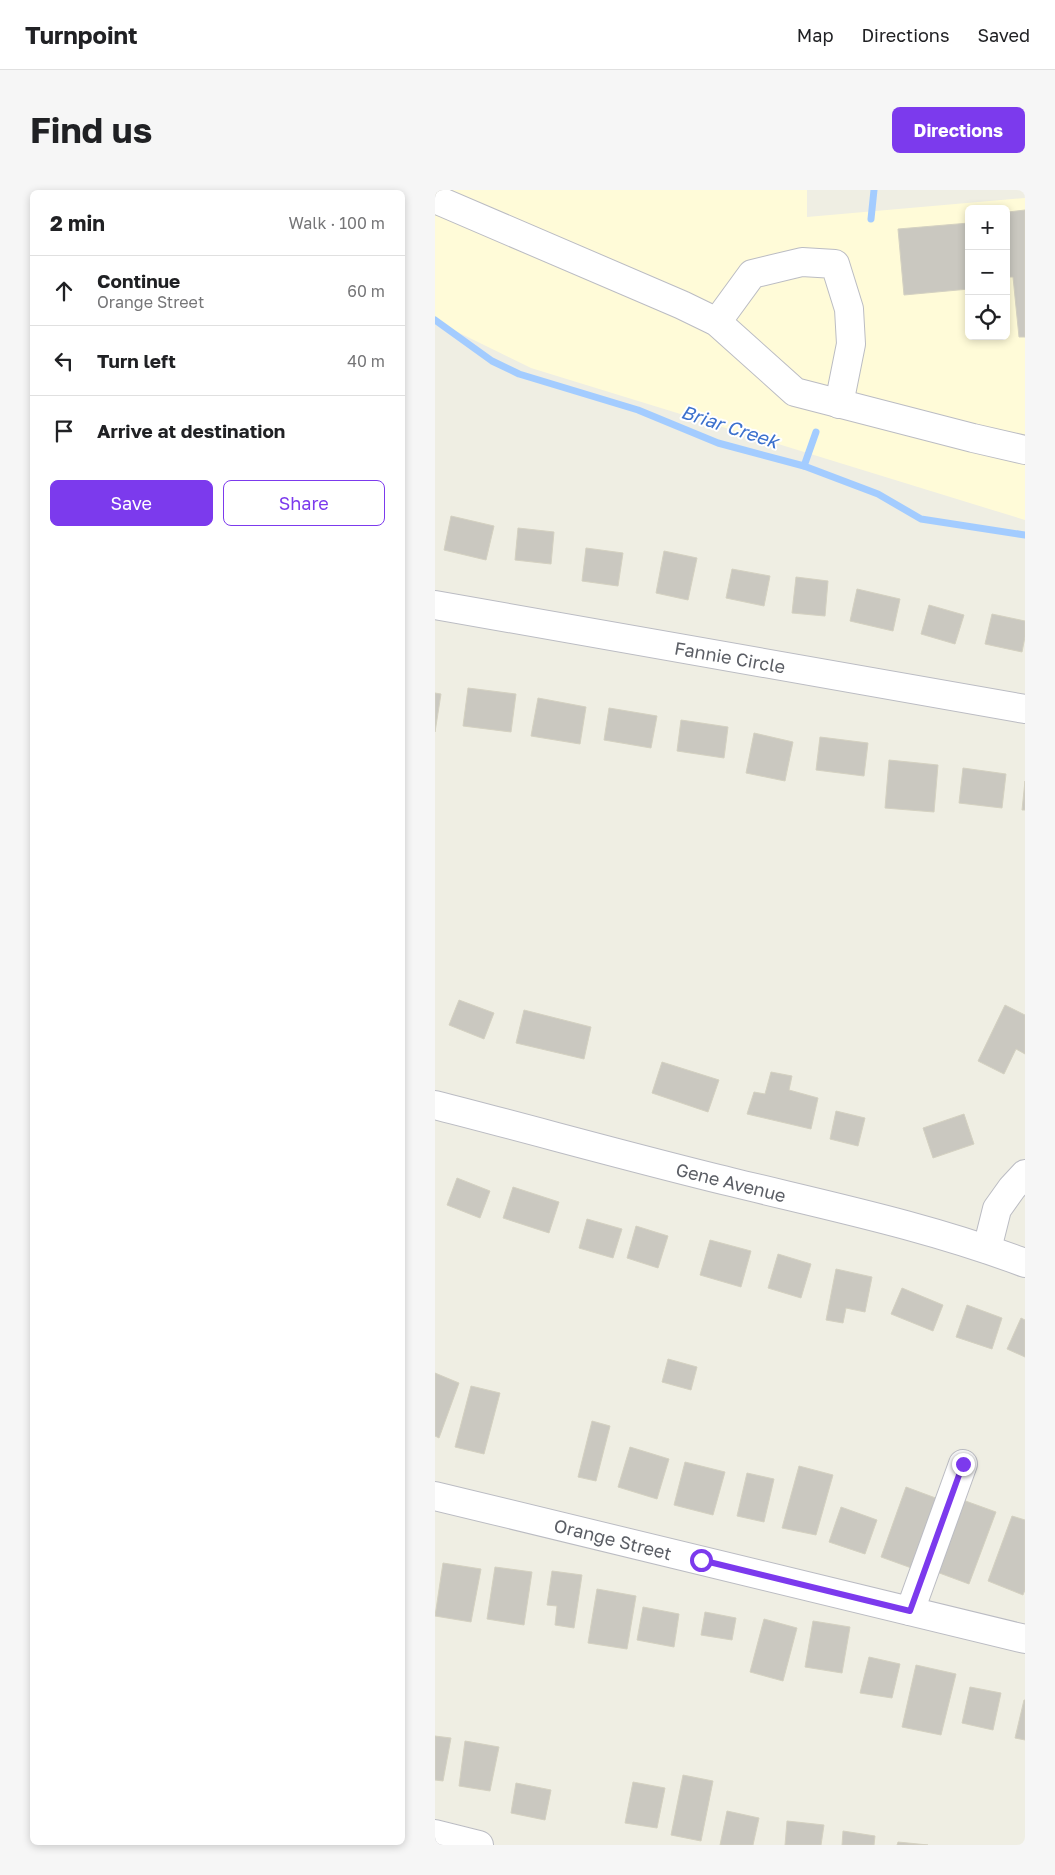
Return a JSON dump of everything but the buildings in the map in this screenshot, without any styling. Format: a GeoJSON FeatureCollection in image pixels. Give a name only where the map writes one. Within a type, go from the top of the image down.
{"type":"FeatureCollection","features":[{"type":"Feature","properties":{"kind":"street"},"geometry":{"type":"LineString","coordinates":[[435,199],[682,305],[717,322],[795,392],[1025,450]]}},
{"type":"Feature","properties":{"kind":"street"},"geometry":{"type":"LineString","coordinates":[[717,322],[752,274],[802,262],[835,264],[849,309],[851,344],[839,404]]}},
{"type":"Feature","properties":{"kind":"street","name":"Fannie Circle"},"geometry":{"type":"LineString","coordinates":[[435,605],[1025,710]]}},
{"type":"Feature","properties":{"kind":"street","name":"Gene Avenue"},"geometry":{"type":"LineString","coordinates":[[435,1104],[716,1178],[927,1230],[1025,1263]]}},
{"type":"Feature","properties":{"kind":"street"},"geometry":{"type":"LineString","coordinates":[[987,1249],[997,1209],[1011,1188],[1025,1174]]}},
{"type":"Feature","properties":{"kind":"street"},"geometry":{"type":"LineString","coordinates":[[910,1611],[963,1464]]}},
{"type":"Feature","properties":{"kind":"street","name":"Orange Street"},"geometry":{"type":"LineString","coordinates":[[435,1496],[1025,1639]]}},
{"type":"Feature","properties":{"kind":"street"},"geometry":{"type":"LineString","coordinates":[[435,1834],[479,1845]]}},
{"type":"Feature","properties":{"kind":"shaded area"},"geometry":{"type":"Polygon","coordinates":[[[435,190],[807,190],[807,217],[1025,198],[1025,520],[531,368],[435,321],[435,190]]]}},
{"type":"Feature","properties":{"kind":"waterway"},"geometry":{"type":"LineString","coordinates":[[871,219],[874,190]]}},
{"type":"Feature","properties":{"kind":"waterway","name":"Briar Creek"},"geometry":{"type":"LineString","coordinates":[[435,320],[492,361],[519,374],[638,410],[718,443],[804,466],[878,494],[921,519],[1025,535]]}},
{"type":"Feature","properties":{"kind":"waterway"},"geometry":{"type":"LineString","coordinates":[[804,466],[816,432]]}},
{"type":"Feature","properties":{"kind":"route"},"geometry":{"type":"LineString","coordinates":[[701,1560],[910,1611],[963,1464]]}}]}
